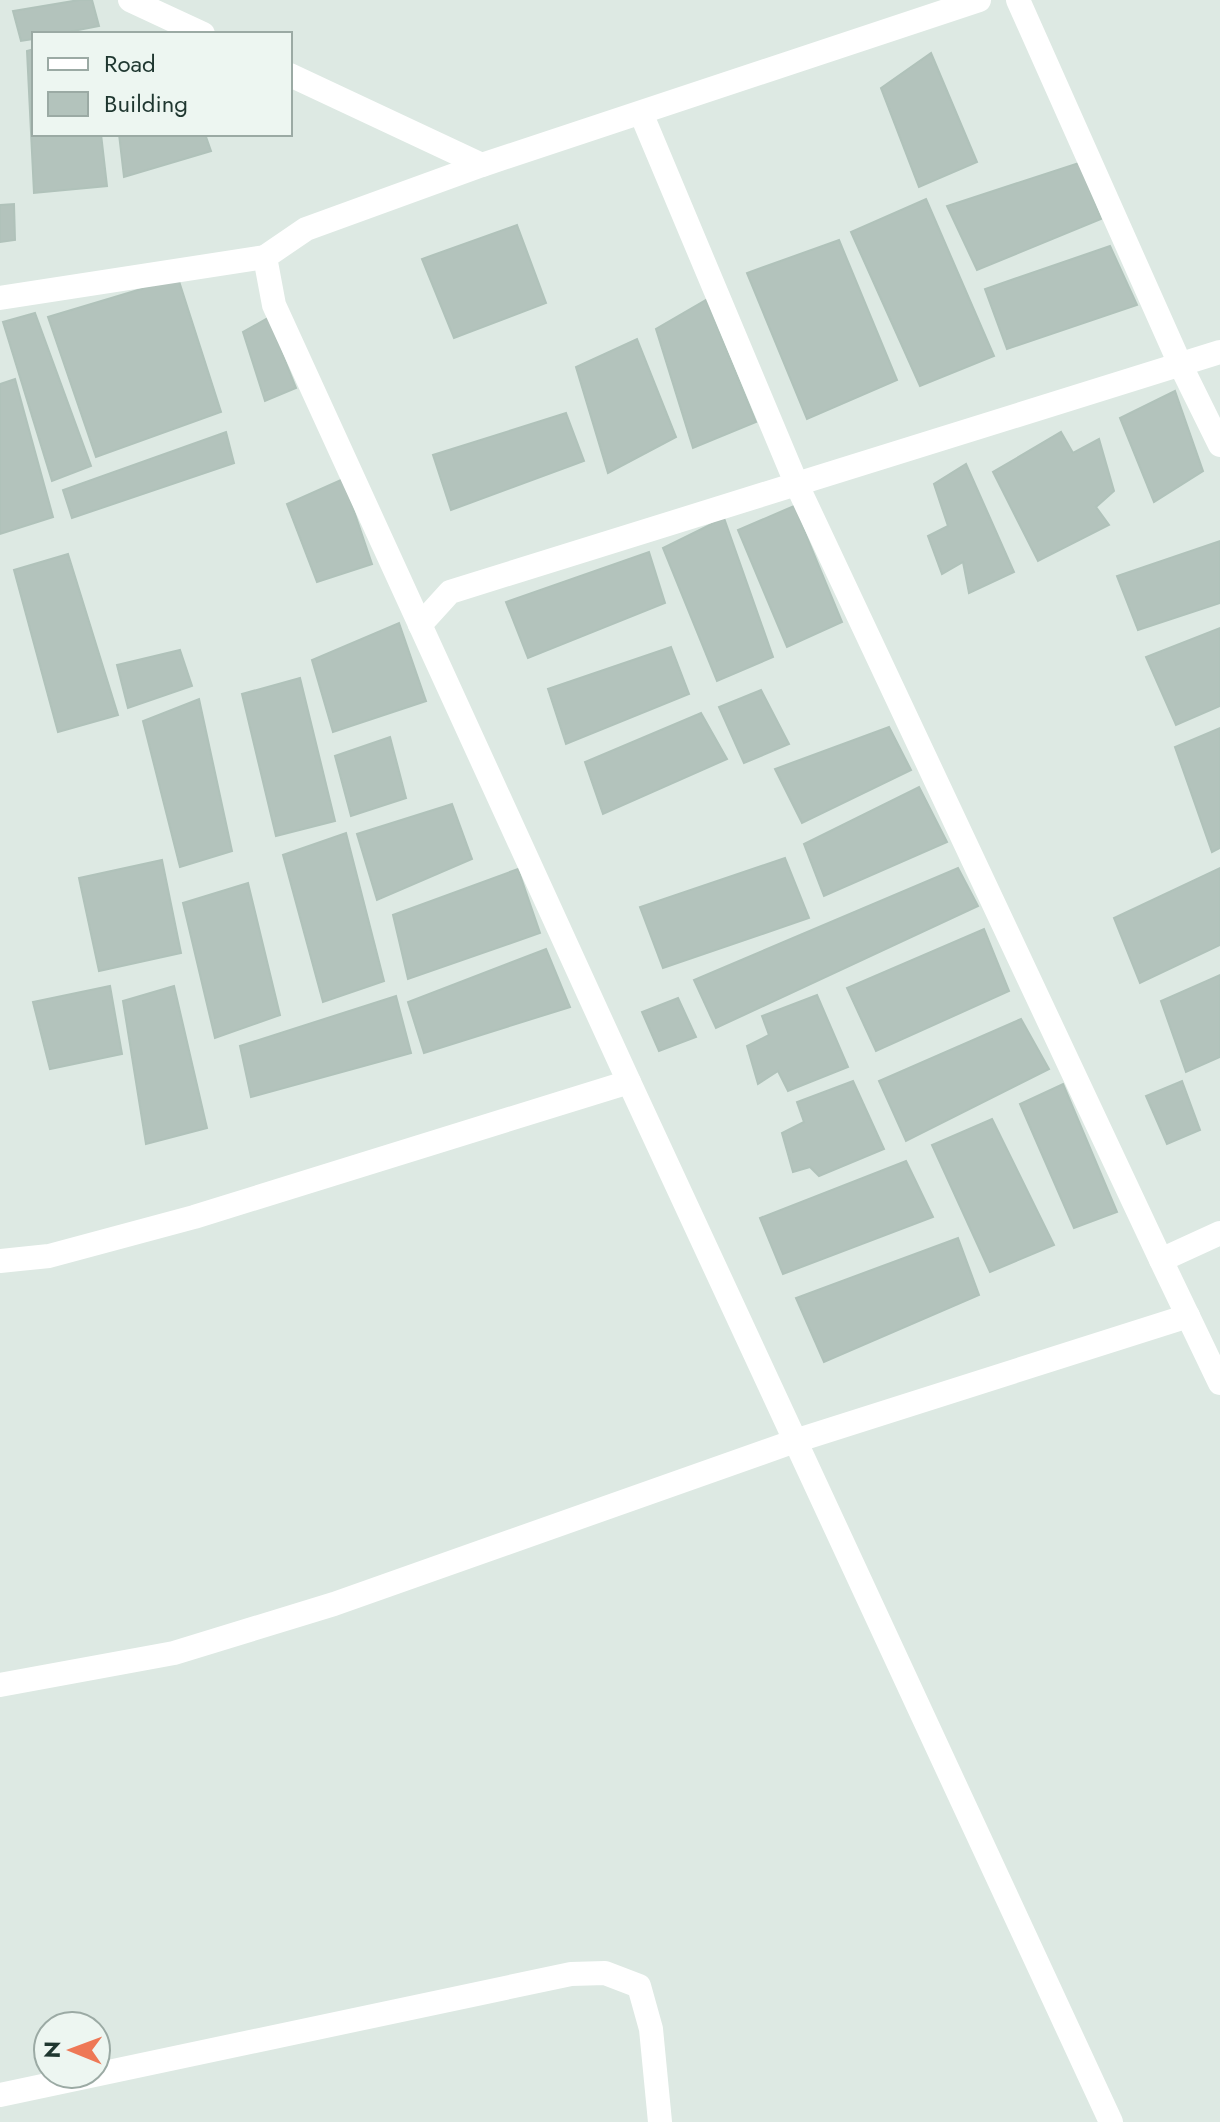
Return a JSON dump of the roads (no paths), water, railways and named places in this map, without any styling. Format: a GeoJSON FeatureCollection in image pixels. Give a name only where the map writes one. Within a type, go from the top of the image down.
{"type":"FeatureCollection","features":[{"type":"Feature","properties":{"kind":"street"},"geometry":{"type":"LineString","coordinates":[[130,0],[199,32]]}},
{"type":"Feature","properties":{"kind":"street"},"geometry":{"type":"LineString","coordinates":[[0,298],[265,257],[306,229],[482,165],[979,0]]}},
{"type":"Feature","properties":{"kind":"street"},"geometry":{"type":"LineString","coordinates":[[1018,0],[1180,364],[1220,445]]}},
{"type":"Feature","properties":{"kind":"street"},"geometry":{"type":"LineString","coordinates":[[292,76],[482,165]]}},
{"type":"Feature","properties":{"kind":"street"},"geometry":{"type":"LineString","coordinates":[[641,113],[797,485],[1220,1383]]}},
{"type":"Feature","properties":{"kind":"street"},"geometry":{"type":"LineString","coordinates":[[265,257],[274,305],[629,1082],[1111,2122]]}},
{"type":"Feature","properties":{"kind":"street"},"geometry":{"type":"LineString","coordinates":[[420,625],[450,592],[1220,352]]}},
{"type":"Feature","properties":{"kind":"street"},"geometry":{"type":"LineString","coordinates":[[0,1261],[49,1256],[194,1217],[629,1082]]}},
{"type":"Feature","properties":{"kind":"street"},"geometry":{"type":"LineString","coordinates":[[1161,1260],[1220,1233]]}},
{"type":"Feature","properties":{"kind":"street"},"geometry":{"type":"LineString","coordinates":[[0,1685],[174,1653],[334,1604],[795,1441],[1188,1316]]}},
{"type":"Feature","properties":{"kind":"street"},"geometry":{"type":"LineString","coordinates":[[0,2095],[571,1974],[605,1973],[639,1986],[651,2029],[660,2122]]}}]}
